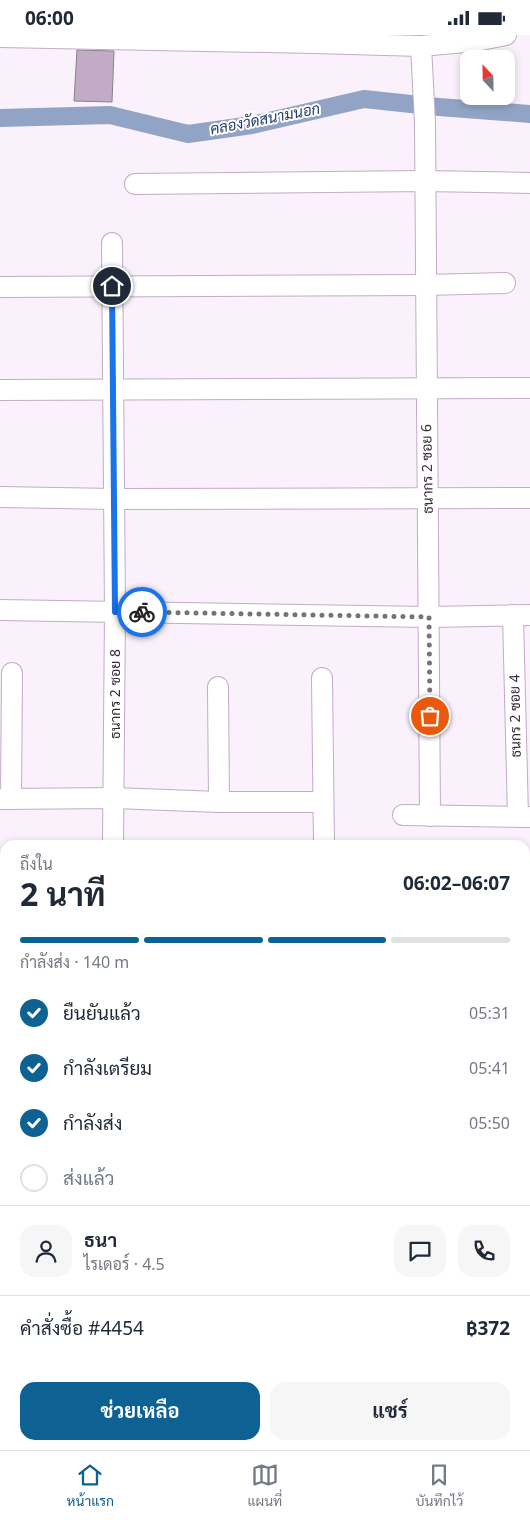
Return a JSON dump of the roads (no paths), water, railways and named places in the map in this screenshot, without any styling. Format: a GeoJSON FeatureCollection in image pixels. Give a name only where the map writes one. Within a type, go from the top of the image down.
{"type":"FeatureCollection","features":[{"type":"Feature","properties":{"kind":"street"},"geometry":{"type":"LineString","coordinates":[[0,37],[314,39],[421,46],[476,41],[506,35]]}},
{"type":"Feature","properties":{"kind":"street","name":"ธนากร 2 ซอย 6"},"geometry":{"type":"LineString","coordinates":[[421,46],[425,123],[430,815]]}},
{"type":"Feature","properties":{"kind":"street"},"geometry":{"type":"LineString","coordinates":[[135,184],[425,181],[530,183]]}},
{"type":"Feature","properties":{"kind":"street","name":"ธนากร 2 ซอย 8"},"geometry":{"type":"LineString","coordinates":[[112,243],[115,612],[113,840]]}},
{"type":"Feature","properties":{"kind":"street"},"geometry":{"type":"LineString","coordinates":[[0,287],[505,283]]}},
{"type":"Feature","properties":{"kind":"street"},"geometry":{"type":"LineString","coordinates":[[0,390],[530,388]]}},
{"type":"Feature","properties":{"kind":"street"},"geometry":{"type":"LineString","coordinates":[[0,497],[114,499],[530,497]]}},
{"type":"Feature","properties":{"kind":"street"},"geometry":{"type":"LineString","coordinates":[[0,610],[429,617],[521,615]]}},
{"type":"Feature","properties":{"kind":"street","name":"ธนกร 2 ซอย 4"},"geometry":{"type":"LineString","coordinates":[[521,615],[524,817]]}},
{"type":"Feature","properties":{"kind":"street"},"geometry":{"type":"LineString","coordinates":[[12,673],[5,799],[114,798],[218,802],[323,802]]}},
{"type":"Feature","properties":{"kind":"street"},"geometry":{"type":"LineString","coordinates":[[322,679],[324,840]]}},
{"type":"Feature","properties":{"kind":"street"},"geometry":{"type":"LineString","coordinates":[[218,687],[218,802]]}},
{"type":"Feature","properties":{"kind":"street"},"geometry":{"type":"LineString","coordinates":[[403,815],[524,817]]}},
{"type":"Feature","properties":{"kind":"waterway","name":"คลองวัดสนามนอก"},"geometry":{"type":"LineString","coordinates":[[0,118],[110,115],[188,134],[252,125],[364,99],[530,114]]}}]}
